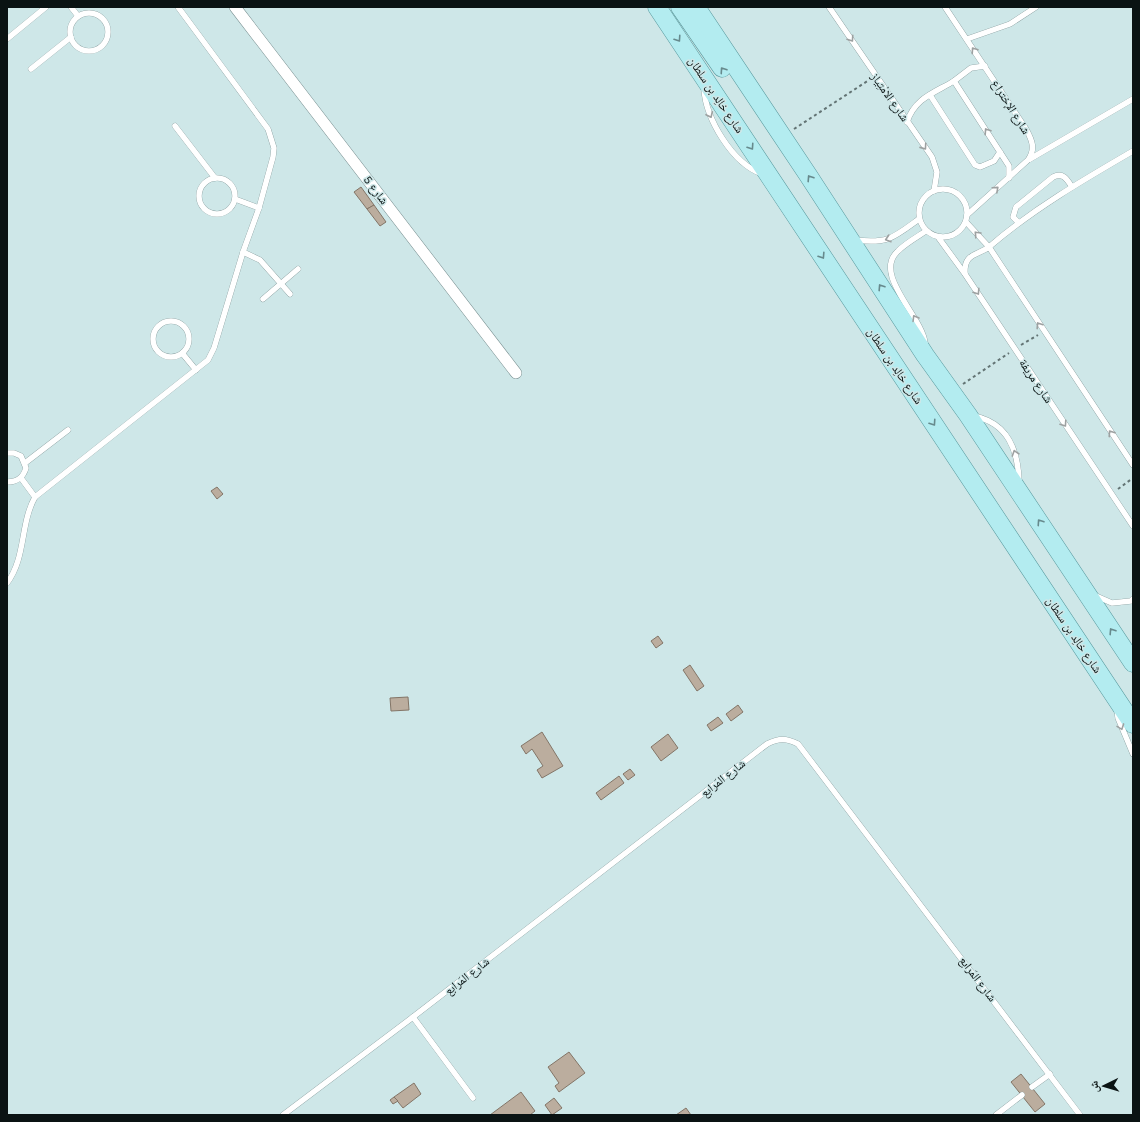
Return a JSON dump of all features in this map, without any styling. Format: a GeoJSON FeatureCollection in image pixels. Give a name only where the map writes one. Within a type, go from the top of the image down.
{"type":"FeatureCollection","features":[{"type":"Feature","properties":{"kind":"main road","name":"شارع خالِد بن سلطان"},"geometry":{"type":"LineString","coordinates":[[657,7],[1133,724]]}},
{"type":"Feature","properties":{"kind":"main road"},"geometry":{"type":"LineString","coordinates":[[680,7],[742,97],[769,117]]}},
{"type":"Feature","properties":{"kind":"main road"},"geometry":{"type":"LineString","coordinates":[[696,7],[925,355],[968,415],[1133,663]]}},
{"type":"Feature","properties":{"kind":"street","name":"شارع 5"},"geometry":{"type":"LineString","coordinates":[[235,7],[516,373]]}},
{"type":"Feature","properties":{"kind":"lane"},"geometry":{"type":"LineString","coordinates":[[7,38],[46,7]]}},
{"type":"Feature","properties":{"kind":"lane"},"geometry":{"type":"LineString","coordinates":[[71,7],[78,16]]}},
{"type":"Feature","properties":{"kind":"lane"},"geometry":{"type":"LineString","coordinates":[[7,583],[16,567],[32,503],[35,497],[208,360],[212,354],[243,252],[259,208],[273,157],[274,148],[268,129],[178,7]]}},
{"type":"Feature","properties":{"kind":"lane","name":"شارع الامْتِياز"},"geometry":{"type":"LineString","coordinates":[[829,7],[932,157],[937,172],[934,191]]}},
{"type":"Feature","properties":{"kind":"lane","name":"شارع الإختراع"},"geometry":{"type":"LineString","coordinates":[[945,7],[1026,129],[1032,141],[1032,154],[1028,160]]}},
{"type":"Feature","properties":{"kind":"lane"},"geometry":{"type":"LineString","coordinates":[[967,39],[1010,24],[1036,7]]}},
{"type":"Feature","properties":{"kind":"lane"},"geometry":{"type":"LineString","coordinates":[[90,13],[101,17],[108,26],[108,38],[100,48],[88,51],[77,47],[71,37],[71,25],[78,16],[90,13]]}},
{"type":"Feature","properties":{"kind":"lane"},"geometry":{"type":"LineString","coordinates":[[31,69],[71,37]]}},
{"type":"Feature","properties":{"kind":"lane"},"geometry":{"type":"LineString","coordinates":[[907,122],[911,111],[918,102],[954,82],[971,68],[985,66]]}},
{"type":"Feature","properties":{"kind":"lane"},"geometry":{"type":"LineString","coordinates":[[954,82],[1009,166],[1009,178]]}},
{"type":"Feature","properties":{"kind":"lane"},"geometry":{"type":"LineString","coordinates":[[930,95],[975,165],[980,167],[994,161],[1000,152]]}},
{"type":"Feature","properties":{"kind":"lane"},"geometry":{"type":"LineString","coordinates":[[967,215],[1028,160],[1133,99]]}},
{"type":"Feature","properties":{"kind":"lane"},"geometry":{"type":"LineString","coordinates":[[175,126],[215,178]]}},
{"type":"Feature","properties":{"kind":"lane"},"geometry":{"type":"LineString","coordinates":[[965,274],[967,261],[971,256],[989,247],[1018,222],[1072,187],[1133,151]]}},
{"type":"Feature","properties":{"kind":"lane"},"geometry":{"type":"LineString","coordinates":[[1018,222],[1013,217],[1016,207],[1053,177],[1060,174],[1064,176],[1072,187]]}},
{"type":"Feature","properties":{"kind":"lane"},"geometry":{"type":"LineString","coordinates":[[215,178],[223,179],[231,184],[235,191],[235,199],[232,207],[225,213],[216,215],[208,212],[202,206],[199,197],[201,188],[207,182],[215,178]]}},
{"type":"Feature","properties":{"kind":"lane"},"geometry":{"type":"LineString","coordinates":[[948,190],[954,192],[964,202],[967,215],[966,222],[958,233],[952,236],[938,237],[926,231],[919,219],[919,212],[923,199],[934,191],[948,190]]}},
{"type":"Feature","properties":{"kind":"lane"},"geometry":{"type":"LineString","coordinates":[[235,199],[259,208]]}},
{"type":"Feature","properties":{"kind":"lane"},"geometry":{"type":"LineString","coordinates":[[850,240],[871,242],[888,240],[919,219]]}},
{"type":"Feature","properties":{"kind":"lane"},"geometry":{"type":"LineString","coordinates":[[966,222],[989,247],[1133,465]]}},
{"type":"Feature","properties":{"kind":"lane"},"geometry":{"type":"LineString","coordinates":[[925,355],[924,338],[921,330],[893,283],[890,264],[897,251],[926,231]]}},
{"type":"Feature","properties":{"kind":"lane","name":"شارع مريفة"},"geometry":{"type":"LineString","coordinates":[[938,237],[965,274],[1110,494],[1133,526]]}},
{"type":"Feature","properties":{"kind":"lane"},"geometry":{"type":"LineString","coordinates":[[243,252],[260,260],[290,294]]}},
{"type":"Feature","properties":{"kind":"lane"},"geometry":{"type":"LineString","coordinates":[[263,299],[298,269]]}},
{"type":"Feature","properties":{"kind":"lane"},"geometry":{"type":"LineString","coordinates":[[171,320],[180,323],[186,329],[189,337],[187,346],[182,353],[170,356],[158,352],[154,344],[153,336],[156,328],[163,322],[171,320]]}},
{"type":"Feature","properties":{"kind":"lane"},"geometry":{"type":"LineString","coordinates":[[182,353],[196,370]]}},
{"type":"Feature","properties":{"kind":"lane"},"geometry":{"type":"LineString","coordinates":[[25,463],[68,430]]}},
{"type":"Feature","properties":{"kind":"lane"},"geometry":{"type":"LineString","coordinates":[[7,453],[14,452],[21,456],[26,468],[21,478],[14,482],[7,482]]}},
{"type":"Feature","properties":{"kind":"lane"},"geometry":{"type":"LineString","coordinates":[[21,478],[35,497]]}},
{"type":"Feature","properties":{"kind":"lane"},"geometry":{"type":"LineString","coordinates":[[1087,593],[1112,603],[1131,601],[1133,599]]}},
{"type":"Feature","properties":{"kind":"lane"},"geometry":{"type":"LineString","coordinates":[[1115,698],[1118,718],[1133,754]]}},
{"type":"Feature","properties":{"kind":"lane","name":"شارع المَرابع"},"geometry":{"type":"LineString","coordinates":[[283,1115],[413,1017],[767,744],[777,739],[788,739],[798,744],[1080,1115]]}},
{"type":"Feature","properties":{"kind":"lane"},"geometry":{"type":"LineString","coordinates":[[413,1017],[474,1098]]}},
{"type":"Feature","properties":{"kind":"lane"},"geometry":{"type":"LineString","coordinates":[[1032,1087],[1050,1074]]}},
{"type":"Feature","properties":{"kind":"lane"},"geometry":{"type":"LineString","coordinates":[[996,1115],[1022,1095]]}},
{"type":"Feature","properties":{"kind":"path"},"geometry":{"type":"LineString","coordinates":[[782,136],[875,76]]}},
{"type":"Feature","properties":{"kind":"path"},"geometry":{"type":"LineString","coordinates":[[951,392],[1014,349],[1044,332]]}},
{"type":"Feature","properties":{"kind":"path"},"geometry":{"type":"LineString","coordinates":[[1110,494],[1133,478]]}},
{"type":"Feature","properties":{"kind":"building"},"geometry":{"type":"Polygon","coordinates":[[[361,187],[374,205],[367,209],[354,192],[361,187]]]}},
{"type":"Feature","properties":{"kind":"building"},"geometry":{"type":"Polygon","coordinates":[[[374,205],[386,222],[380,226],[367,209],[374,205]]]}},
{"type":"Feature","properties":{"kind":"building"},"geometry":{"type":"Polygon","coordinates":[[[217,487],[223,494],[217,499],[211,491],[217,487]]]}},
{"type":"Feature","properties":{"kind":"building"},"geometry":{"type":"Polygon","coordinates":[[[658,636],[663,643],[656,648],[651,641],[658,636]]]}},
{"type":"Feature","properties":{"kind":"building"},"geometry":{"type":"Polygon","coordinates":[[[690,665],[704,686],[697,691],[683,670],[690,665]]]}},
{"type":"Feature","properties":{"kind":"building"},"geometry":{"type":"Polygon","coordinates":[[[408,697],[409,710],[391,711],[390,698],[408,697]]]}},
{"type":"Feature","properties":{"kind":"building"},"geometry":{"type":"Polygon","coordinates":[[[738,705],[743,712],[731,721],[726,714],[738,705]]]}},
{"type":"Feature","properties":{"kind":"building"},"geometry":{"type":"Polygon","coordinates":[[[718,717],[723,723],[711,731],[707,725],[718,717]]]}},
{"type":"Feature","properties":{"kind":"building"},"geometry":{"type":"Polygon","coordinates":[[[542,732],[563,766],[542,778],[537,770],[543,766],[532,749],[526,754],[521,746],[542,732]]]}},
{"type":"Feature","properties":{"kind":"building"},"geometry":{"type":"Polygon","coordinates":[[[668,734],[678,748],[661,761],[651,747],[668,734]]]}},
{"type":"Feature","properties":{"kind":"building"},"geometry":{"type":"Polygon","coordinates":[[[630,769],[635,775],[628,780],[623,774],[630,769]]]}},
{"type":"Feature","properties":{"kind":"building"},"geometry":{"type":"Polygon","coordinates":[[[619,776],[624,783],[601,800],[596,793],[619,776]]]}},
{"type":"Feature","properties":{"kind":"building"},"geometry":{"type":"Polygon","coordinates":[[[569,1052],[585,1073],[559,1092],[555,1086],[559,1083],[548,1067],[569,1052]]]}},
{"type":"Feature","properties":{"kind":"building"},"geometry":{"type":"Polygon","coordinates":[[[1021,1074],[1045,1104],[1035,1112],[1011,1082],[1021,1074]]]}},
{"type":"Feature","properties":{"kind":"building"},"geometry":{"type":"Polygon","coordinates":[[[414,1083],[421,1094],[403,1108],[394,1097],[414,1083]]]}},
{"type":"Feature","properties":{"kind":"building"},"geometry":{"type":"Polygon","coordinates":[[[521,1092],[535,1111],[530,1115],[490,1115],[521,1092]]]}},
{"type":"Feature","properties":{"kind":"building"},"geometry":{"type":"Polygon","coordinates":[[[394,1097],[398,1101],[393,1104],[390,1100],[394,1097]]]}},
{"type":"Feature","properties":{"kind":"building"},"geometry":{"type":"Polygon","coordinates":[[[554,1098],[562,1108],[552,1115],[545,1105],[554,1098]]]}},
{"type":"Feature","properties":{"kind":"building"},"geometry":{"type":"Polygon","coordinates":[[[686,1108],[691,1115],[676,1115],[686,1108]]]}}]}
